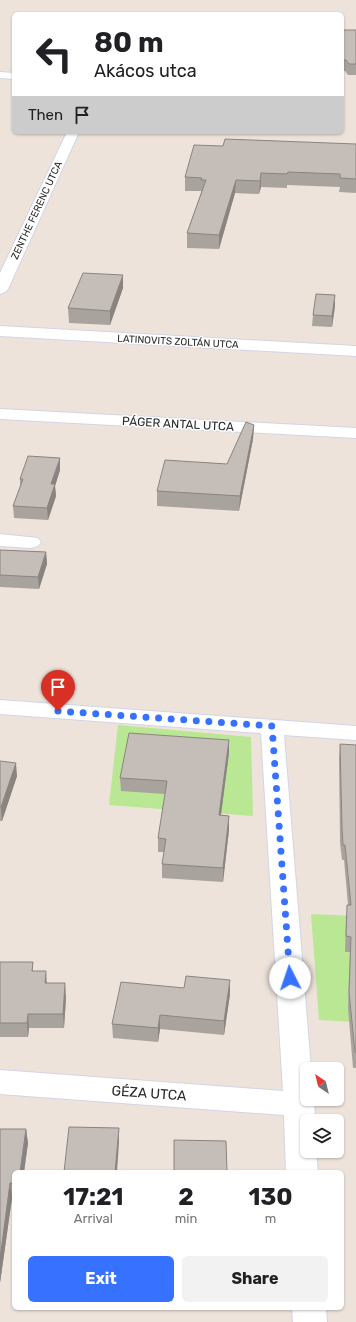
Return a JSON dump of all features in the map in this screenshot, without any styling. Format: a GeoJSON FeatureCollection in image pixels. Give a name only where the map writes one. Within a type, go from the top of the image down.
{"type":"FeatureCollection","features":[{"type":"Feature","properties":{"kind":"street"},"geometry":{"type":"LineString","coordinates":[[0,75],[12,76]]}},
{"type":"Feature","properties":{"kind":"street","name":"ZENTHE FERENC UTCA"},"geometry":{"type":"LineString","coordinates":[[0,289],[72,134]]}},
{"type":"Feature","properties":{"kind":"street","name":"LATINOVITS ZOLTÁN UTCA"},"geometry":{"type":"LineString","coordinates":[[0,331],[356,351]]}},
{"type":"Feature","properties":{"kind":"street","name":"PÁGER ANTAL UTCA"},"geometry":{"type":"LineString","coordinates":[[0,414],[356,433]]}},
{"type":"Feature","properties":{"kind":"street"},"geometry":{"type":"LineString","coordinates":[[0,540],[31,542]]}},
{"type":"Feature","properties":{"kind":"street"},"geometry":{"type":"LineString","coordinates":[[0,707],[356,733]]}},
{"type":"Feature","properties":{"kind":"street"},"geometry":{"type":"LineString","coordinates":[[272,726],[299,1104],[302,1170]]}},
{"type":"Feature","properties":{"kind":"street","name":"GÉZA UTCA"},"geometry":{"type":"LineString","coordinates":[[0,1082],[299,1104]]}},
{"type":"Feature","properties":{"kind":"street"},"geometry":{"type":"LineString","coordinates":[[309,1310],[310,1322]]}},
{"type":"Feature","properties":{"kind":"green space"},"geometry":{"type":"Polygon","coordinates":[[[118,725],[251,737],[253,816],[109,805],[118,725]]]}},
{"type":"Feature","properties":{"kind":"green space"},"geometry":{"type":"Polygon","coordinates":[[[311,914],[356,916],[356,1022],[319,1020],[311,914]]]}},
{"type":"Feature","properties":{"kind":"building"},"geometry":{"type":"Polygon","coordinates":[[[344,30],[356,30],[356,64],[349,64],[346,60],[344,60],[344,30]]]}},
{"type":"Feature","properties":{"kind":"building"},"geometry":{"type":"Polygon","coordinates":[[[225,139],[356,144],[356,179],[340,178],[340,174],[288,172],[287,174],[261,173],[260,181],[236,180],[219,235],[187,233],[206,180],[201,180],[202,178],[185,177],[194,145],[223,146],[225,139]]]}},
{"type":"Feature","properties":{"kind":"building"},"geometry":{"type":"Polygon","coordinates":[[[83,273],[123,275],[110,311],[68,308],[83,273]]]}},
{"type":"Feature","properties":{"kind":"building"},"geometry":{"type":"Polygon","coordinates":[[[316,294],[335,295],[332,316],[313,315],[316,294]]]}},
{"type":"Feature","properties":{"kind":"building"},"geometry":{"type":"Polygon","coordinates":[[[246,422],[254,425],[240,496],[157,491],[165,460],[227,464],[246,422]]]}},
{"type":"Feature","properties":{"kind":"building"},"geometry":{"type":"Polygon","coordinates":[[[28,456],[60,458],[51,484],[55,484],[47,508],[13,506],[23,479],[20,479],[28,456]]]}},
{"type":"Feature","properties":{"kind":"building"},"geometry":{"type":"Polygon","coordinates":[[[0,550],[46,552],[38,577],[0,575],[0,550]]]}},
{"type":"Feature","properties":{"kind":"building"},"geometry":{"type":"Polygon","coordinates":[[[129,733],[229,740],[219,815],[229,816],[223,868],[162,864],[166,839],[158,838],[167,781],[120,778],[129,733]]]}},
{"type":"Feature","properties":{"kind":"building"},"geometry":{"type":"Polygon","coordinates":[[[340,744],[356,745],[356,1052],[349,992],[351,937],[346,936],[347,905],[351,905],[345,845],[343,845],[340,744]]]}},
{"type":"Feature","properties":{"kind":"building"},"geometry":{"type":"Polygon","coordinates":[[[0,761],[16,763],[1,807],[0,807],[0,761]]]}},
{"type":"Feature","properties":{"kind":"building"},"geometry":{"type":"Polygon","coordinates":[[[0,962],[33,962],[32,971],[46,971],[45,983],[65,983],[63,1014],[28,1014],[27,1023],[0,1023],[0,962]]]}},
{"type":"Feature","properties":{"kind":"building"},"geometry":{"type":"Polygon","coordinates":[[[186,976],[230,980],[224,1021],[160,1015],[158,1028],[112,1024],[121,982],[184,988],[186,976]]]}},
{"type":"Feature","properties":{"kind":"building"},"geometry":{"type":"Polygon","coordinates":[[[69,1127],[119,1128],[115,1170],[64,1170],[69,1127]]]}},
{"type":"Feature","properties":{"kind":"building"},"geometry":{"type":"Polygon","coordinates":[[[0,1129],[26,1129],[20,1170],[12,1170],[12,1184],[10,1183],[0,1259],[0,1129]]]}},
{"type":"Feature","properties":{"kind":"building"},"geometry":{"type":"Polygon","coordinates":[[[174,1140],[226,1141],[227,1170],[174,1170],[174,1140]]]}},
{"type":"Feature","properties":{"kind":"route"},"geometry":{"type":"LineString","coordinates":[[58,711],[272,726],[290,978]]}}]}
